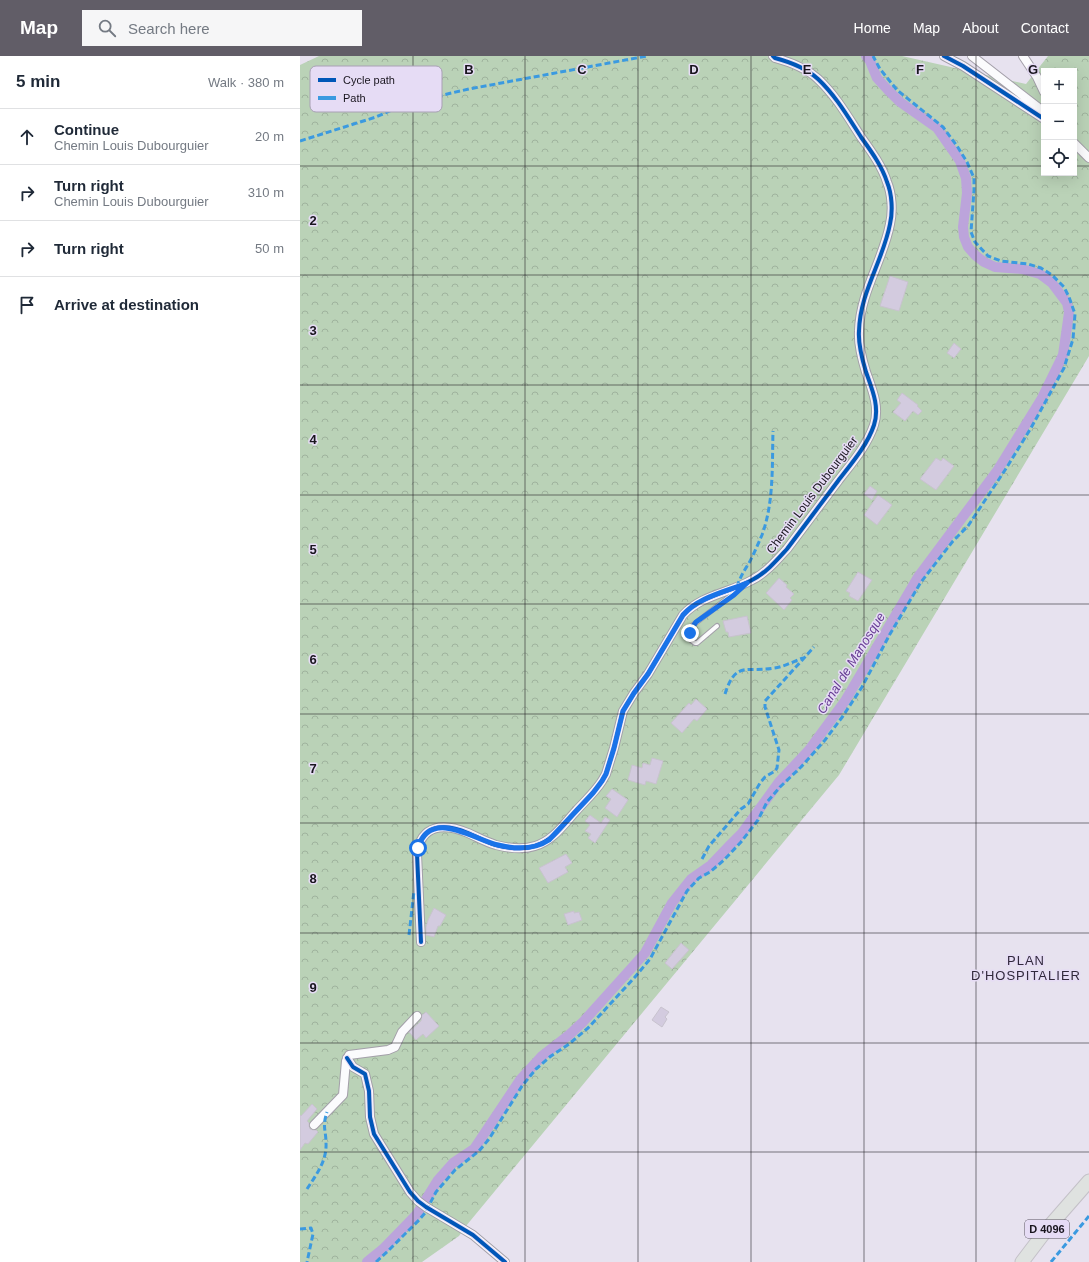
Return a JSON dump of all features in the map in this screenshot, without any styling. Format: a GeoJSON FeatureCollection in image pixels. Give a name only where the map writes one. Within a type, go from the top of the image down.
{"type":"FeatureCollection","features":[{"type":"Feature","properties":{"kind":"main road","name":"D 4096"},"geometry":{"type":"LineString","coordinates":[[1022,1262],[1047,1229],[1089,1181]]}},
{"type":"Feature","properties":{"kind":"main road","name":"D 4096"},"geometry":{"type":"LineString","coordinates":[[1074,1198],[1089,1186]]}},
{"type":"Feature","properties":{"kind":"street","name":"Chemin Louis Dubourguier"},"geometry":{"type":"LineString","coordinates":[[421,942],[417,854],[420,842],[425,834],[436,828],[447,828],[465,832],[479,839],[497,845],[517,848],[528,848],[543,844],[549,840],[593,793],[602,781],[606,774],[614,748],[623,711],[648,674],[683,615],[688,609],[696,604],[747,583],[759,576],[777,560],[850,465],[866,441],[874,425],[876,413],[875,398],[864,363],[859,339],[859,328],[864,299],[886,240],[890,223],[890,193],[887,181],[873,155],[834,97],[812,74],[798,66],[773,56]]}},
{"type":"Feature","properties":{"kind":"street"},"geometry":{"type":"LineString","coordinates":[[944,56],[968,69],[1041,117]]}},
{"type":"Feature","properties":{"kind":"street"},"geometry":{"type":"LineString","coordinates":[[972,56],[1041,110]]}},
{"type":"Feature","properties":{"kind":"street"},"geometry":{"type":"LineString","coordinates":[[1023,56],[1041,86]]}},
{"type":"Feature","properties":{"kind":"street"},"geometry":{"type":"LineString","coordinates":[[1077,146],[1089,158]]}},
{"type":"Feature","properties":{"kind":"street"},"geometry":{"type":"LineString","coordinates":[[314,1125],[343,1095],[347,1058],[349,1055],[388,1050],[395,1047],[402,1032],[417,1016]]}},
{"type":"Feature","properties":{"kind":"street"},"geometry":{"type":"LineString","coordinates":[[347,1058],[352,1066],[363,1072],[366,1078],[369,1090],[370,1118],[374,1134],[401,1178],[418,1201],[473,1235],[505,1262]]}},
{"type":"Feature","properties":{"kind":"lane"},"geometry":{"type":"LineString","coordinates":[[717,626],[697,643],[691,640],[690,633],[693,625],[734,595],[747,583]]}},
{"type":"Feature","properties":{"kind":"green space"},"geometry":{"type":"Polygon","coordinates":[[[319,56],[902,56],[1026,84],[1048,56],[1089,56],[1089,356],[839,775],[459,1236],[422,1262],[300,1262],[300,65],[319,56]]]}},
{"type":"Feature","properties":{"kind":"building"},"geometry":{"type":"Polygon","coordinates":[[[890,276],[908,282],[899,311],[880,306],[890,276]]]}},
{"type":"Feature","properties":{"kind":"building"},"geometry":{"type":"Polygon","coordinates":[[[954,343],[961,349],[954,358],[947,353],[954,343]]]}},
{"type":"Feature","properties":{"kind":"building"},"geometry":{"type":"Polygon","coordinates":[[[902,393],[918,405],[917,406],[922,411],[918,415],[913,411],[905,421],[893,412],[901,403],[897,400],[902,393]]]}},
{"type":"Feature","properties":{"kind":"building"},"geometry":{"type":"Polygon","coordinates":[[[936,458],[941,461],[943,458],[954,466],[936,490],[920,479],[936,458]]]}},
{"type":"Feature","properties":{"kind":"building"},"geometry":{"type":"Polygon","coordinates":[[[870,486],[877,491],[872,500],[864,494],[870,486]]]}},
{"type":"Feature","properties":{"kind":"building"},"geometry":{"type":"Polygon","coordinates":[[[878,495],[892,505],[877,525],[864,515],[878,495]]]}},
{"type":"Feature","properties":{"kind":"building"},"geometry":{"type":"Polygon","coordinates":[[[858,572],[872,580],[858,601],[849,596],[850,593],[846,591],[858,572]]]}},
{"type":"Feature","properties":{"kind":"building"},"geometry":{"type":"Polygon","coordinates":[[[779,578],[794,594],[790,598],[792,600],[784,610],[766,593],[779,578]]]}},
{"type":"Feature","properties":{"kind":"building"},"geometry":{"type":"Polygon","coordinates":[[[747,616],[751,633],[729,637],[723,621],[747,616]]]}},
{"type":"Feature","properties":{"kind":"building"},"geometry":{"type":"Polygon","coordinates":[[[696,699],[707,709],[697,721],[694,719],[682,733],[671,723],[689,703],[691,705],[696,699]]]}},
{"type":"Feature","properties":{"kind":"building"},"geometry":{"type":"Polygon","coordinates":[[[652,758],[663,761],[656,784],[646,781],[645,785],[628,780],[632,765],[642,768],[643,763],[650,765],[652,758]]]}},
{"type":"Feature","properties":{"kind":"building"},"geometry":{"type":"Polygon","coordinates":[[[612,789],[628,800],[617,817],[605,808],[611,799],[606,796],[612,789]]]}},
{"type":"Feature","properties":{"kind":"building"},"geometry":{"type":"Polygon","coordinates":[[[590,815],[601,823],[605,817],[610,820],[595,843],[588,838],[591,834],[585,831],[590,825],[585,821],[590,815]]]}},
{"type":"Feature","properties":{"kind":"building"},"geometry":{"type":"Polygon","coordinates":[[[566,854],[572,863],[565,867],[568,872],[548,883],[539,868],[566,854]]]}},
{"type":"Feature","properties":{"kind":"building"},"geometry":{"type":"Polygon","coordinates":[[[434,908],[446,915],[440,926],[438,926],[434,937],[426,935],[426,927],[434,908]]]}},
{"type":"Feature","properties":{"kind":"building"},"geometry":{"type":"Polygon","coordinates":[[[574,911],[574,913],[579,912],[582,920],[568,925],[564,914],[574,911]]]}},
{"type":"Feature","properties":{"kind":"building"},"geometry":{"type":"Polygon","coordinates":[[[681,943],[689,950],[672,969],[665,963],[681,943]]]}},
{"type":"Feature","properties":{"kind":"building"},"geometry":{"type":"Polygon","coordinates":[[[661,1007],[669,1012],[665,1017],[667,1019],[662,1027],[652,1020],[661,1007]]]}},
{"type":"Feature","properties":{"kind":"building"},"geometry":{"type":"Polygon","coordinates":[[[426,1012],[439,1026],[426,1038],[423,1034],[416,1040],[409,1032],[421,1021],[422,1015],[426,1012]]]}},
{"type":"Feature","properties":{"kind":"building"},"geometry":{"type":"Polygon","coordinates":[[[312,1104],[317,1109],[307,1121],[310,1129],[318,1132],[308,1144],[305,1143],[300,1150],[300,1115],[301,1116],[312,1104]]]}},
{"type":"Feature","properties":{"kind":"waterway","name":"Canal de Manosque"},"geometry":{"type":"LineString","coordinates":[[367,1262],[383,1249],[417,1214],[438,1180],[453,1163],[474,1149],[520,1080],[542,1056],[583,1022],[645,953],[672,903],[691,879],[711,865],[742,833],[779,782],[809,750],[845,701],[918,577],[997,471],[1042,398],[1063,355],[1069,312],[1067,303],[1052,283],[1040,274],[1022,269],[995,267],[984,262],[968,247],[964,237],[963,227],[967,193],[966,178],[960,161],[937,128],[900,102],[877,78],[870,61],[866,56]]}},
{"type":"Feature","properties":{"kind":"marked path"},"geometry":{"type":"LineString","coordinates":[[442,95],[647,56]]}},
{"type":"Feature","properties":{"kind":"marked path"},"geometry":{"type":"LineString","coordinates":[[376,1262],[419,1220],[425,1213],[436,1192],[455,1170],[479,1151],[489,1139],[522,1086],[536,1069],[588,1028],[635,977],[650,959],[687,891],[699,878],[710,872],[724,860],[741,842],[758,820],[767,802],[825,740],[862,687],[890,634],[921,582],[953,541],[968,526],[1007,467],[1031,428],[1064,368],[1073,339],[1075,314],[1064,287],[1052,275],[1041,268],[1028,264],[1001,261],[988,256],[975,242],[971,232],[974,178],[967,162],[943,127],[897,90],[880,69],[873,56]]}},
{"type":"Feature","properties":{"kind":"marked path"},"geometry":{"type":"LineString","coordinates":[[300,141],[387,112]]}},
{"type":"Feature","properties":{"kind":"marked path"},"geometry":{"type":"LineString","coordinates":[[737,587],[762,535],[769,510],[772,484],[773,431]]}},
{"type":"Feature","properties":{"kind":"marked path"},"geometry":{"type":"LineString","coordinates":[[702,859],[709,846],[741,809],[748,804],[760,783],[777,768],[779,750],[765,707],[765,701],[814,647]]}},
{"type":"Feature","properties":{"kind":"marked path"},"geometry":{"type":"LineString","coordinates":[[725,694],[733,676],[738,672],[749,669],[778,667],[803,658]]}},
{"type":"Feature","properties":{"kind":"marked path"},"geometry":{"type":"LineString","coordinates":[[409,935],[414,891]]}},
{"type":"Feature","properties":{"kind":"marked path"},"geometry":{"type":"LineString","coordinates":[[307,1189],[320,1168],[325,1156],[326,1143],[324,1125],[327,1112]]}},
{"type":"Feature","properties":{"kind":"marked path"},"geometry":{"type":"LineString","coordinates":[[1051,1262],[1089,1216]]}},
{"type":"Feature","properties":{"kind":"marked path"},"geometry":{"type":"LineString","coordinates":[[300,1229],[311,1228],[313,1234],[307,1262]]}},
{"type":"Feature","properties":{"kind":"cycle path"},"geometry":{"type":"LineString","coordinates":[[421,942],[417,854],[419,844],[423,837],[435,828],[442,827],[459,830],[496,845],[510,848],[521,848],[541,844],[553,836],[593,793],[602,781],[606,774],[614,748],[623,711],[648,674],[683,615],[698,603],[752,580],[771,566],[787,549],[853,461],[871,433],[876,418],[876,405],[862,357],[859,341],[860,317],[867,290],[887,238],[892,214],[892,203],[889,187],[876,159],[830,92],[813,75],[773,56]]}},
{"type":"Feature","properties":{"kind":"cycle path"},"geometry":{"type":"LineString","coordinates":[[944,56],[963,66],[1041,117]]}},
{"type":"Feature","properties":{"kind":"cycle path"},"geometry":{"type":"LineString","coordinates":[[347,1058],[353,1067],[365,1074],[369,1091],[370,1117],[374,1134],[410,1192],[426,1207],[473,1235],[505,1262]]}},
{"type":"Feature","properties":{"kind":"district","name":"PLAN D'HOSPITALIER"},"geometry":{"type":"Point","coordinates":[1026,968]}},
{"type":"Feature","properties":{"kind":"route"},"geometry":{"type":"LineString","coordinates":[[418,848],[426,833],[436,828],[459,830],[487,842],[507,847],[528,848],[543,844],[549,840],[593,793],[602,781],[606,774],[614,748],[623,711],[648,674],[683,615],[688,609],[702,600],[747,583],[734,595],[696,622],[690,633]]}}]}
